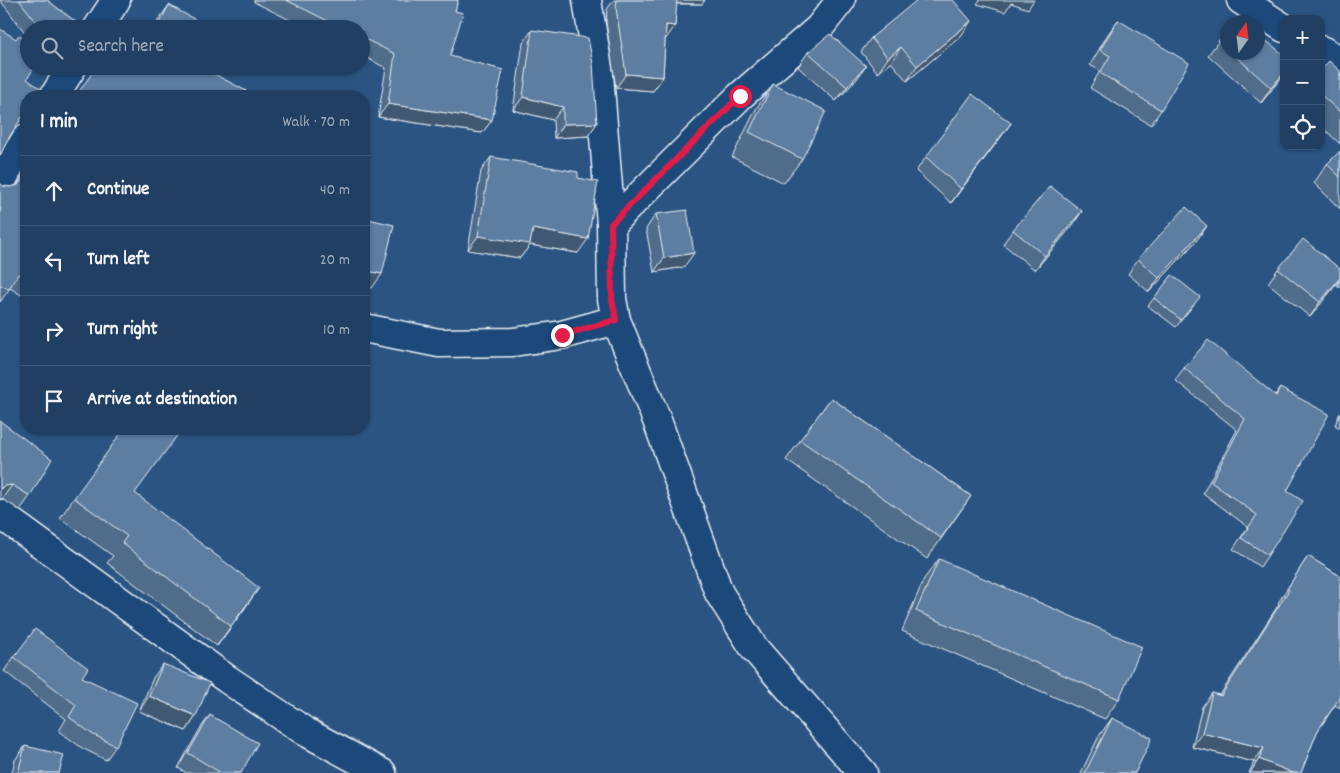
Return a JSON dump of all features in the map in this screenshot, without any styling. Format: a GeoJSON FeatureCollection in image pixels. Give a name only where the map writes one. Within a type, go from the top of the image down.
{"type":"FeatureCollection","features":[{"type":"Feature","properties":{"kind":"street"},"geometry":{"type":"LineString","coordinates":[[103,20],[116,0]]}},
{"type":"Feature","properties":{"kind":"street"},"geometry":{"type":"LineString","coordinates":[[587,0],[599,75],[611,224],[612,299],[616,320],[658,423],[719,592],[754,648],[862,773]]}},
{"type":"Feature","properties":{"kind":"street"},"geometry":{"type":"LineString","coordinates":[[611,224],[740,96],[819,28],[841,0]]}},
{"type":"Feature","properties":{"kind":"street"},"geometry":{"type":"LineString","coordinates":[[1241,0],[1280,25]]}},
{"type":"Feature","properties":{"kind":"street"},"geometry":{"type":"LineString","coordinates":[[1325,52],[1340,60]]}},
{"type":"Feature","properties":{"kind":"street"},"geometry":{"type":"LineString","coordinates":[[58,90],[67,75]]}},
{"type":"Feature","properties":{"kind":"street"},"geometry":{"type":"LineString","coordinates":[[9,168],[20,149]]}},
{"type":"Feature","properties":{"kind":"street"},"geometry":{"type":"LineString","coordinates":[[370,329],[439,343],[513,342],[562,335],[616,320]]}},
{"type":"Feature","properties":{"kind":"street"},"geometry":{"type":"LineString","coordinates":[[0,514],[227,679],[306,732],[382,773]]}},
{"type":"Feature","properties":{"kind":"building"},"geometry":{"type":"Polygon","coordinates":[[[19,0],[47,0],[73,20],[35,20],[19,0]]]}},
{"type":"Feature","properties":{"kind":"building"},"geometry":{"type":"Polygon","coordinates":[[[286,0],[458,0],[455,11],[463,13],[450,56],[503,70],[492,120],[388,104],[395,54],[370,42],[370,20],[326,20],[286,0]]]}},
{"type":"Feature","properties":{"kind":"building"},"geometry":{"type":"Polygon","coordinates":[[[617,0],[677,0],[675,26],[666,25],[663,77],[626,74],[616,8],[617,0]]]}},
{"type":"Feature","properties":{"kind":"building"},"geometry":{"type":"Polygon","coordinates":[[[917,0],[953,0],[971,21],[917,66],[901,47],[888,58],[871,38],[917,0]]]}},
{"type":"Feature","properties":{"kind":"building"},"geometry":{"type":"Polygon","coordinates":[[[169,5],[196,20],[161,20],[169,5]]]}},
{"type":"Feature","properties":{"kind":"building"},"geometry":{"type":"Polygon","coordinates":[[[1118,20],[1189,63],[1161,110],[1100,73],[1110,56],[1100,50],[1118,20]]]}},
{"type":"Feature","properties":{"kind":"building"},"geometry":{"type":"Polygon","coordinates":[[[0,29],[16,39],[20,36],[20,75],[29,75],[27,79],[43,90],[20,90],[20,120],[0,156],[0,29]]]}},
{"type":"Feature","properties":{"kind":"building"},"geometry":{"type":"Polygon","coordinates":[[[532,30],[588,38],[593,64],[597,123],[563,124],[563,107],[523,97],[532,30]]]}},
{"type":"Feature","properties":{"kind":"building"},"geometry":{"type":"Polygon","coordinates":[[[830,34],[866,66],[847,87],[808,52],[830,34]]]}},
{"type":"Feature","properties":{"kind":"building"},"geometry":{"type":"Polygon","coordinates":[[[1265,40],[1280,52],[1280,78],[1271,88],[1240,60],[1265,60],[1265,40]]]}},
{"type":"Feature","properties":{"kind":"building"},"geometry":{"type":"Polygon","coordinates":[[[1329,61],[1340,71],[1340,112],[1325,99],[1325,66],[1329,61]]]}},
{"type":"Feature","properties":{"kind":"building"},"geometry":{"type":"Polygon","coordinates":[[[91,75],[216,75],[244,90],[80,90],[91,75]]]}},
{"type":"Feature","properties":{"kind":"building"},"geometry":{"type":"Polygon","coordinates":[[[773,84],[826,111],[802,159],[749,132],[773,84]]]}},
{"type":"Feature","properties":{"kind":"building"},"geometry":{"type":"Polygon","coordinates":[[[972,94],[1011,123],[961,189],[926,157],[972,94]]]}},
{"type":"Feature","properties":{"kind":"building"},"geometry":{"type":"Polygon","coordinates":[[[1340,151],[1340,177],[1327,164],[1340,151]]]}},
{"type":"Feature","properties":{"kind":"building"},"geometry":{"type":"Polygon","coordinates":[[[491,157],[578,172],[578,178],[598,182],[588,239],[533,229],[530,244],[478,236],[491,157]]]}},
{"type":"Feature","properties":{"kind":"building"},"geometry":{"type":"Polygon","coordinates":[[[0,183],[3,186],[10,187],[20,183],[20,275],[18,274],[9,289],[0,285],[0,183]]]}},
{"type":"Feature","properties":{"kind":"building"},"geometry":{"type":"Polygon","coordinates":[[[1050,186],[1082,211],[1045,256],[1013,230],[1050,186]]]}},
{"type":"Feature","properties":{"kind":"building"},"geometry":{"type":"Polygon","coordinates":[[[1186,207],[1207,226],[1159,278],[1138,259],[1186,207]]]}},
{"type":"Feature","properties":{"kind":"building"},"geometry":{"type":"Polygon","coordinates":[[[687,210],[694,253],[664,258],[656,214],[687,210]]]}},
{"type":"Feature","properties":{"kind":"building"},"geometry":{"type":"Polygon","coordinates":[[[370,219],[394,225],[382,274],[370,271],[370,219]]]}},
{"type":"Feature","properties":{"kind":"building"},"geometry":{"type":"Polygon","coordinates":[[[1303,239],[1340,269],[1340,278],[1320,302],[1278,269],[1303,239]]]}},
{"type":"Feature","properties":{"kind":"building"},"geometry":{"type":"Polygon","coordinates":[[[1172,275],[1200,297],[1181,320],[1154,298],[1172,275]]]}},
{"type":"Feature","properties":{"kind":"building"},"geometry":{"type":"Polygon","coordinates":[[[1208,340],[1276,396],[1280,388],[1329,414],[1287,491],[1303,501],[1268,555],[1241,538],[1257,515],[1211,482],[1245,419],[1184,368],[1208,340]]]}},
{"type":"Feature","properties":{"kind":"building"},"geometry":{"type":"Polygon","coordinates":[[[831,398],[971,496],[941,538],[800,440],[831,398]]]}},
{"type":"Feature","properties":{"kind":"building"},"geometry":{"type":"Polygon","coordinates":[[[0,421],[52,459],[30,496],[12,485],[4,486],[0,489],[0,421]]]}},
{"type":"Feature","properties":{"kind":"building"},"geometry":{"type":"Polygon","coordinates":[[[120,435],[178,435],[135,493],[259,588],[231,626],[122,543],[127,536],[74,498],[120,435]]]}},
{"type":"Feature","properties":{"kind":"building"},"geometry":{"type":"Polygon","coordinates":[[[1308,556],[1340,576],[1340,697],[1317,732],[1301,773],[1293,773],[1259,759],[1264,748],[1202,733],[1212,693],[1221,696],[1289,590],[1287,589],[1308,556]]]}},
{"type":"Feature","properties":{"kind":"building"},"geometry":{"type":"Polygon","coordinates":[[[939,559],[1142,647],[1119,699],[916,611],[939,559]]]}},
{"type":"Feature","properties":{"kind":"building"},"geometry":{"type":"Polygon","coordinates":[[[35,629],[88,668],[82,677],[137,703],[116,746],[92,734],[69,717],[76,705],[14,657],[35,629]]]}},
{"type":"Feature","properties":{"kind":"building"},"geometry":{"type":"Polygon","coordinates":[[[163,664],[210,683],[196,716],[149,696],[163,664]]]}},
{"type":"Feature","properties":{"kind":"building"},"geometry":{"type":"Polygon","coordinates":[[[210,715],[258,743],[241,773],[221,773],[188,753],[210,715]]]}},
{"type":"Feature","properties":{"kind":"building"},"geometry":{"type":"Polygon","coordinates":[[[1112,718],[1152,738],[1135,773],[1085,773],[1112,718]]]}},
{"type":"Feature","properties":{"kind":"building"},"geometry":{"type":"Polygon","coordinates":[[[25,746],[64,755],[59,773],[18,773],[25,746]]]}},
{"type":"Feature","properties":{"kind":"route"},"geometry":{"type":"LineString","coordinates":[[562,335],[616,320],[612,299],[611,224],[740,96]]}}]}
